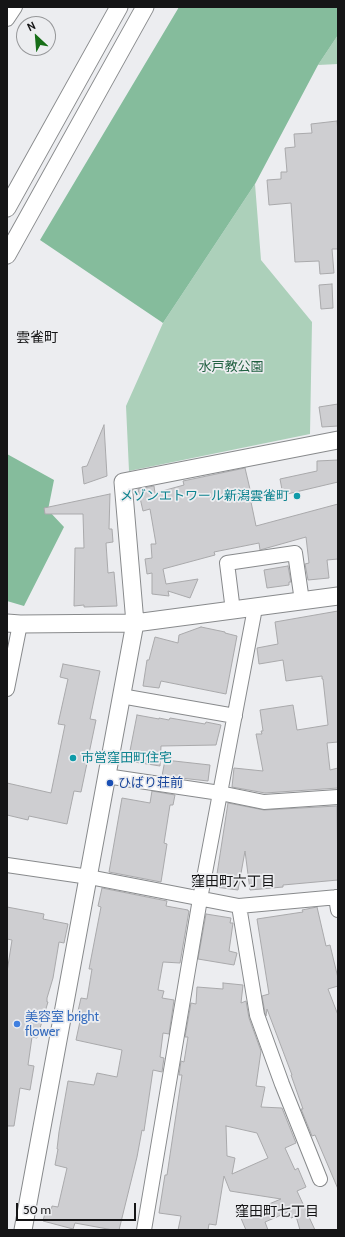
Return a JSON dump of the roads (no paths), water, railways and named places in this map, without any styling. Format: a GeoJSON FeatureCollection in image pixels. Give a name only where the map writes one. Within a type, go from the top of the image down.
{"type":"FeatureCollection","features":[{"type":"Feature","properties":{"kind":"street"},"geometry":{"type":"LineString","coordinates":[[7,19],[15,7]]}},
{"type":"Feature","properties":{"kind":"street"},"geometry":{"type":"LineString","coordinates":[[7,208],[119,7]]}},
{"type":"Feature","properties":{"kind":"street"},"geometry":{"type":"LineString","coordinates":[[7,255],[146,7]]}},
{"type":"Feature","properties":{"kind":"street"},"geometry":{"type":"LineString","coordinates":[[23,1230],[135,624],[123,482],[338,440]]}},
{"type":"Feature","properties":{"kind":"street"},"geometry":{"type":"LineString","coordinates":[[233,611],[227,563],[295,553],[302,601]]}},
{"type":"Feature","properties":{"kind":"street"},"geometry":{"type":"LineString","coordinates":[[7,689],[13,623],[135,624],[338,596]]}},
{"type":"Feature","properties":{"kind":"street"},"geometry":{"type":"LineString","coordinates":[[144,1230],[200,899],[255,608]]}},
{"type":"Feature","properties":{"kind":"street"},"geometry":{"type":"LineString","coordinates":[[121,696],[235,716]]}},
{"type":"Feature","properties":{"kind":"street"},"geometry":{"type":"LineString","coordinates":[[106,776],[220,793],[264,802],[338,797]]}},
{"type":"Feature","properties":{"kind":"street"},"geometry":{"type":"LineString","coordinates":[[7,864],[89,877],[240,906],[337,901]]}},
{"type":"Feature","properties":{"kind":"street"},"geometry":{"type":"LineString","coordinates":[[240,906],[257,1015],[282,1084],[320,1179]]}},
{"type":"Feature","properties":{"kind":"place","name":"メゾンエトワール新潟雲雀町"},"geometry":{"type":"Point","coordinates":[297,496]}},
{"type":"Feature","properties":{"kind":"place","name":"市営窪田町住宅"},"geometry":{"type":"Point","coordinates":[73,758]}},
{"type":"Feature","properties":{"kind":"place","name":"ひばり荘前"},"geometry":{"type":"Point","coordinates":[110,783]}},
{"type":"Feature","properties":{"kind":"place","name":"美容室 bright flower"},"geometry":{"type":"Point","coordinates":[17,1024]}},
{"type":"Feature","properties":{"kind":"district","name":"雲雀町"},"geometry":{"type":"Point","coordinates":[37,338]}},
{"type":"Feature","properties":{"kind":"district","name":"窪田町六丁目"},"geometry":{"type":"Point","coordinates":[233,882]}},
{"type":"Feature","properties":{"kind":"district","name":"窪田町七丁目"},"geometry":{"type":"Point","coordinates":[277,1212]}},
{"type":"Feature","properties":{"kind":"park label","name":"水戸教公園"},"geometry":{"type":"Point","coordinates":[231,367]}}]}
